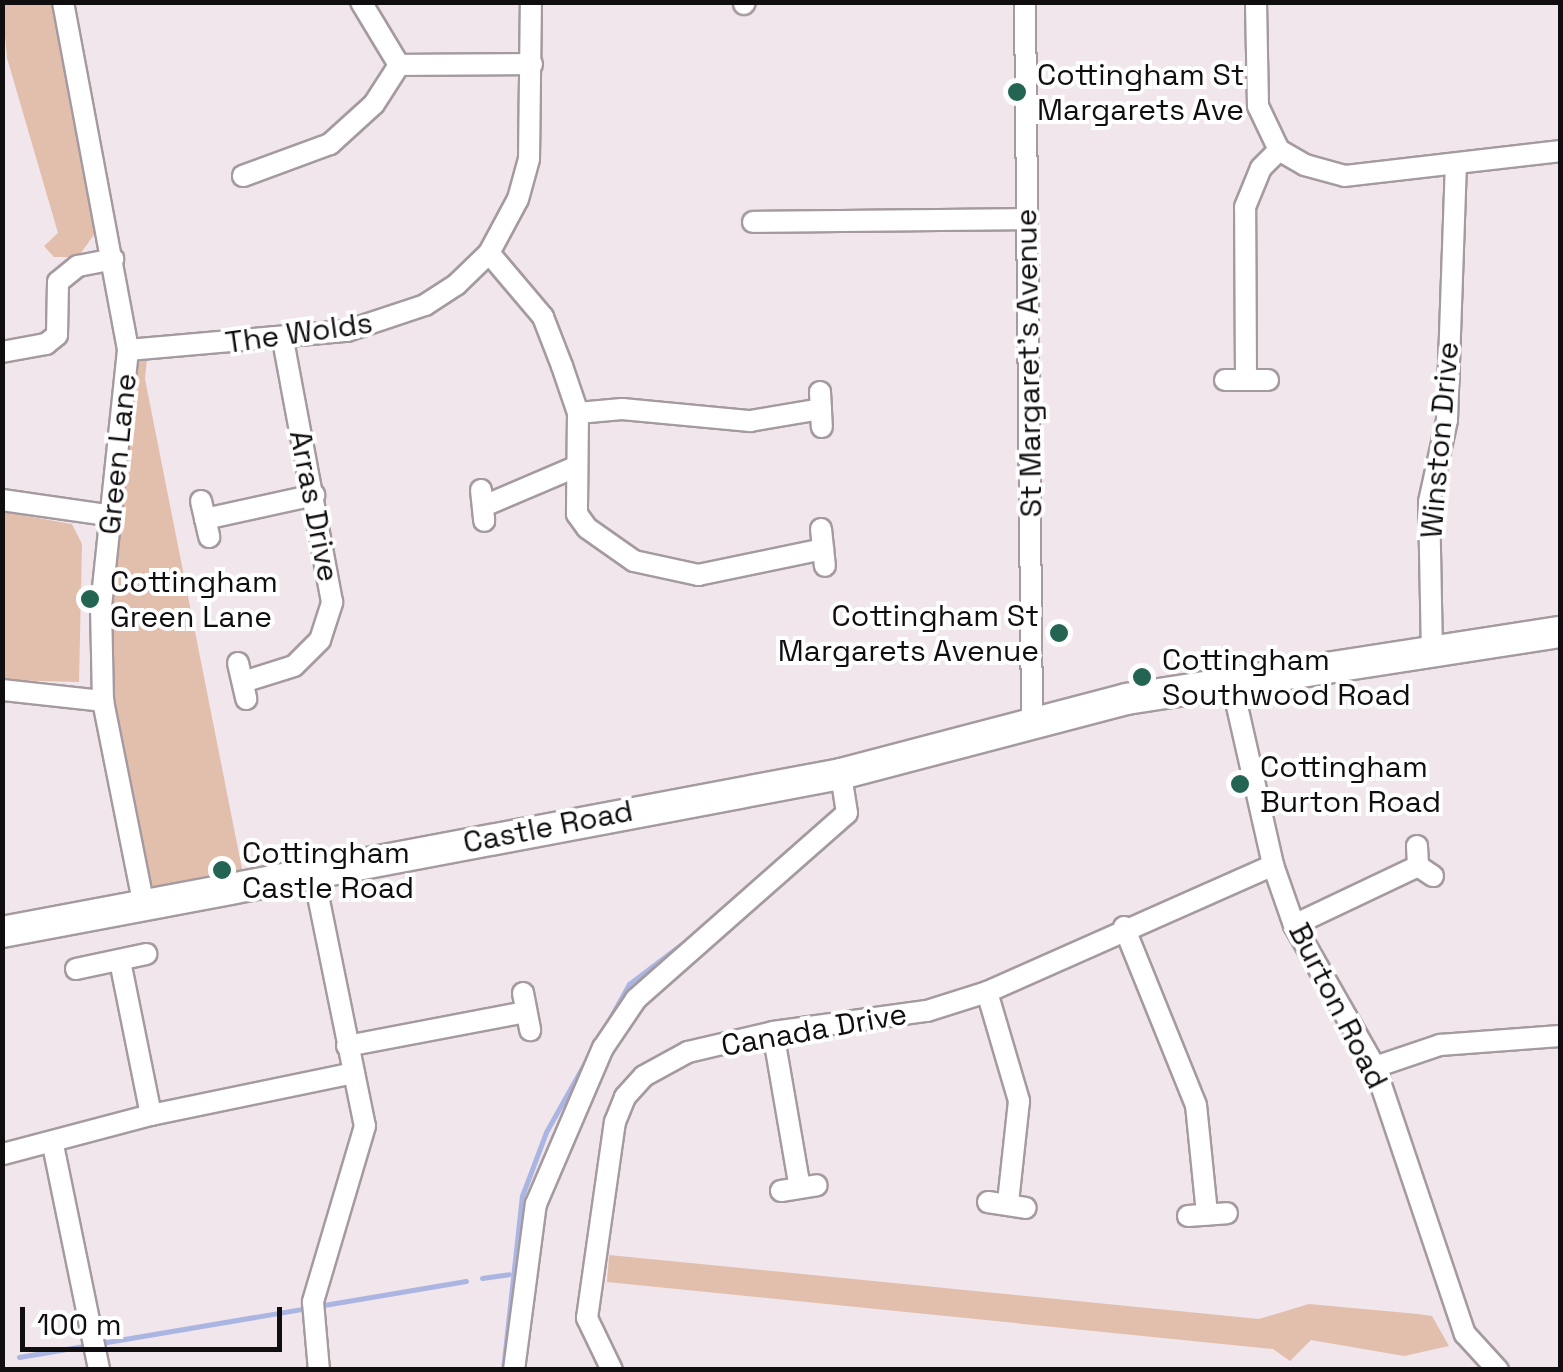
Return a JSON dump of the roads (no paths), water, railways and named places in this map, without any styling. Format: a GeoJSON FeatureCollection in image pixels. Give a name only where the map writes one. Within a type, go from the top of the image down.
{"type":"FeatureCollection","features":[{"type":"Feature","properties":{"kind":"street","name":"Green Lane"},"geometry":{"type":"LineString","coordinates":[[63,2],[128,350],[113,516],[100,606],[103,701],[144,907]]}},
{"type":"Feature","properties":{"kind":"street"},"geometry":{"type":"LineString","coordinates":[[361,2],[399,65]]}},
{"type":"Feature","properties":{"kind":"street","name":"The Wolds"},"geometry":{"type":"LineString","coordinates":[[128,350],[283,341],[347,331],[425,305],[489,253],[518,199],[528,158],[530,2]]}},
{"type":"Feature","properties":{"kind":"street","name":"St Margaret's Avenue"},"geometry":{"type":"LineString","coordinates":[[1025,2],[1032,723]]}},
{"type":"Feature","properties":{"kind":"street"},"geometry":{"type":"LineString","coordinates":[[1256,2],[1258,106],[1278,150],[1345,176],[1560,151]]}},
{"type":"Feature","properties":{"kind":"street"},"geometry":{"type":"LineString","coordinates":[[399,65],[532,64]]}},
{"type":"Feature","properties":{"kind":"street"},"geometry":{"type":"LineString","coordinates":[[234,156],[244,182],[330,144],[374,104],[399,65]]}},
{"type":"Feature","properties":{"kind":"street"},"geometry":{"type":"LineString","coordinates":[[1268,380],[1235,378],[1246,207],[1261,168],[1278,150]]}},
{"type":"Feature","properties":{"kind":"street","name":"Winston Drive"},"geometry":{"type":"LineString","coordinates":[[1432,654],[1429,502],[1448,420],[1456,165]]}},
{"type":"Feature","properties":{"kind":"street"},"geometry":{"type":"LineString","coordinates":[[746,222],[1028,220]]}},
{"type":"Feature","properties":{"kind":"street"},"geometry":{"type":"LineString","coordinates":[[489,253],[543,317],[578,414],[572,468],[576,514],[588,528],[658,570],[735,572],[823,548]]}},
{"type":"Feature","properties":{"kind":"street"},"geometry":{"type":"LineString","coordinates":[[2,352],[46,344],[57,335],[58,282],[78,266],[113,260]]}},
{"type":"Feature","properties":{"kind":"street","name":"Arras Drive"},"geometry":{"type":"LineString","coordinates":[[242,681],[294,666],[320,640],[332,602],[283,341]]}},
{"type":"Feature","properties":{"kind":"street"},"geometry":{"type":"LineString","coordinates":[[578,414],[622,409],[750,421],[821,409]]}},
{"type":"Feature","properties":{"kind":"street"},"geometry":{"type":"LineString","coordinates":[[483,506],[572,468]]}},
{"type":"Feature","properties":{"kind":"street"},"geometry":{"type":"LineString","coordinates":[[205,519],[314,495]]}},
{"type":"Feature","properties":{"kind":"street"},"geometry":{"type":"LineString","coordinates":[[2,500],[113,516]]}},
{"type":"Feature","properties":{"kind":"street","name":"Castle Road"},"geometry":{"type":"LineString","coordinates":[[2,932],[842,774],[1127,699],[1560,632]]}},
{"type":"Feature","properties":{"kind":"street","name":"Burton Road"},"geometry":{"type":"LineString","coordinates":[[1232,684],[1272,864],[1294,925],[1375,1067],[1448,1294],[1466,1334],[1498,1370]]}},
{"type":"Feature","properties":{"kind":"street"},"geometry":{"type":"LineString","coordinates":[[2,690],[103,701]]}},
{"type":"Feature","properties":{"kind":"street"},"geometry":{"type":"LineString","coordinates":[[514,1370],[536,1204],[603,1048],[636,999],[847,813],[842,774]]}},
{"type":"Feature","properties":{"kind":"street"},"geometry":{"type":"LineString","coordinates":[[1294,925],[1423,863]]}},
{"type":"Feature","properties":{"kind":"street","name":"Canada Drive"},"geometry":{"type":"LineString","coordinates":[[612,1370],[587,1318],[615,1122],[625,1097],[644,1076],[688,1052],[773,1032],[926,1011],[987,992],[1124,927],[1272,864]]}},
{"type":"Feature","properties":{"kind":"street"},"geometry":{"type":"LineString","coordinates":[[313,871],[347,1046],[363,1106],[362,1149],[313,1302],[319,1370]]}},
{"type":"Feature","properties":{"kind":"street"},"geometry":{"type":"LineString","coordinates":[[1124,927],[1193,1095],[1207,1214]]}},
{"type":"Feature","properties":{"kind":"street"},"geometry":{"type":"LineString","coordinates":[[76,969],[146,954]]}},
{"type":"Feature","properties":{"kind":"street"},"geometry":{"type":"LineString","coordinates":[[120,961],[151,1115]]}},
{"type":"Feature","properties":{"kind":"street"},"geometry":{"type":"LineString","coordinates":[[987,992],[1019,1101],[1007,1204]]}},
{"type":"Feature","properties":{"kind":"street"},"geometry":{"type":"LineString","coordinates":[[347,1046],[526,1012]]}},
{"type":"Feature","properties":{"kind":"street"},"geometry":{"type":"LineString","coordinates":[[773,1032],[800,1188]]}},
{"type":"Feature","properties":{"kind":"street"},"geometry":{"type":"LineString","coordinates":[[1375,1067],[1440,1045],[1560,1036]]}},
{"type":"Feature","properties":{"kind":"street"},"geometry":{"type":"LineString","coordinates":[[3,1154],[53,1145],[151,1115],[354,1073]]}},
{"type":"Feature","properties":{"kind":"street"},"geometry":{"type":"LineString","coordinates":[[53,1145],[99,1370]]}},
{"type":"Feature","properties":{"kind":"waterway"},"geometry":{"type":"LineString","coordinates":[[503,1370],[522,1196],[546,1132],[629,984],[704,927]]}},
{"type":"Feature","properties":{"kind":"waterway"},"geometry":{"type":"LineString","coordinates":[[482,1278],[509,1274]]}},
{"type":"Feature","properties":{"kind":"waterway"},"geometry":{"type":"LineString","coordinates":[[318,1306],[466,1281]]}},
{"type":"Feature","properties":{"kind":"waterway"},"geometry":{"type":"LineString","coordinates":[[101,1343],[307,1308]]}},
{"type":"Feature","properties":{"kind":"waterway"},"geometry":{"type":"LineString","coordinates":[[19,1357],[90,1345]]}},
{"type":"Feature","properties":{"kind":"place","name":"Cottingham St Margarets Ave"},"geometry":{"type":"Point","coordinates":[1017,92]}},
{"type":"Feature","properties":{"kind":"place","name":"Cottingham Green Lane"},"geometry":{"type":"Point","coordinates":[90,599]}},
{"type":"Feature","properties":{"kind":"place","name":"Cottingham St Margarets Avenue"},"geometry":{"type":"Point","coordinates":[1059,633]}},
{"type":"Feature","properties":{"kind":"place","name":"Cottingham Southwood Road"},"geometry":{"type":"Point","coordinates":[1142,677]}},
{"type":"Feature","properties":{"kind":"place","name":"Cottingham Burton Road"},"geometry":{"type":"Point","coordinates":[1240,784]}},
{"type":"Feature","properties":{"kind":"place","name":"Cottingham Castle Road"},"geometry":{"type":"Point","coordinates":[222,870]}}]}
